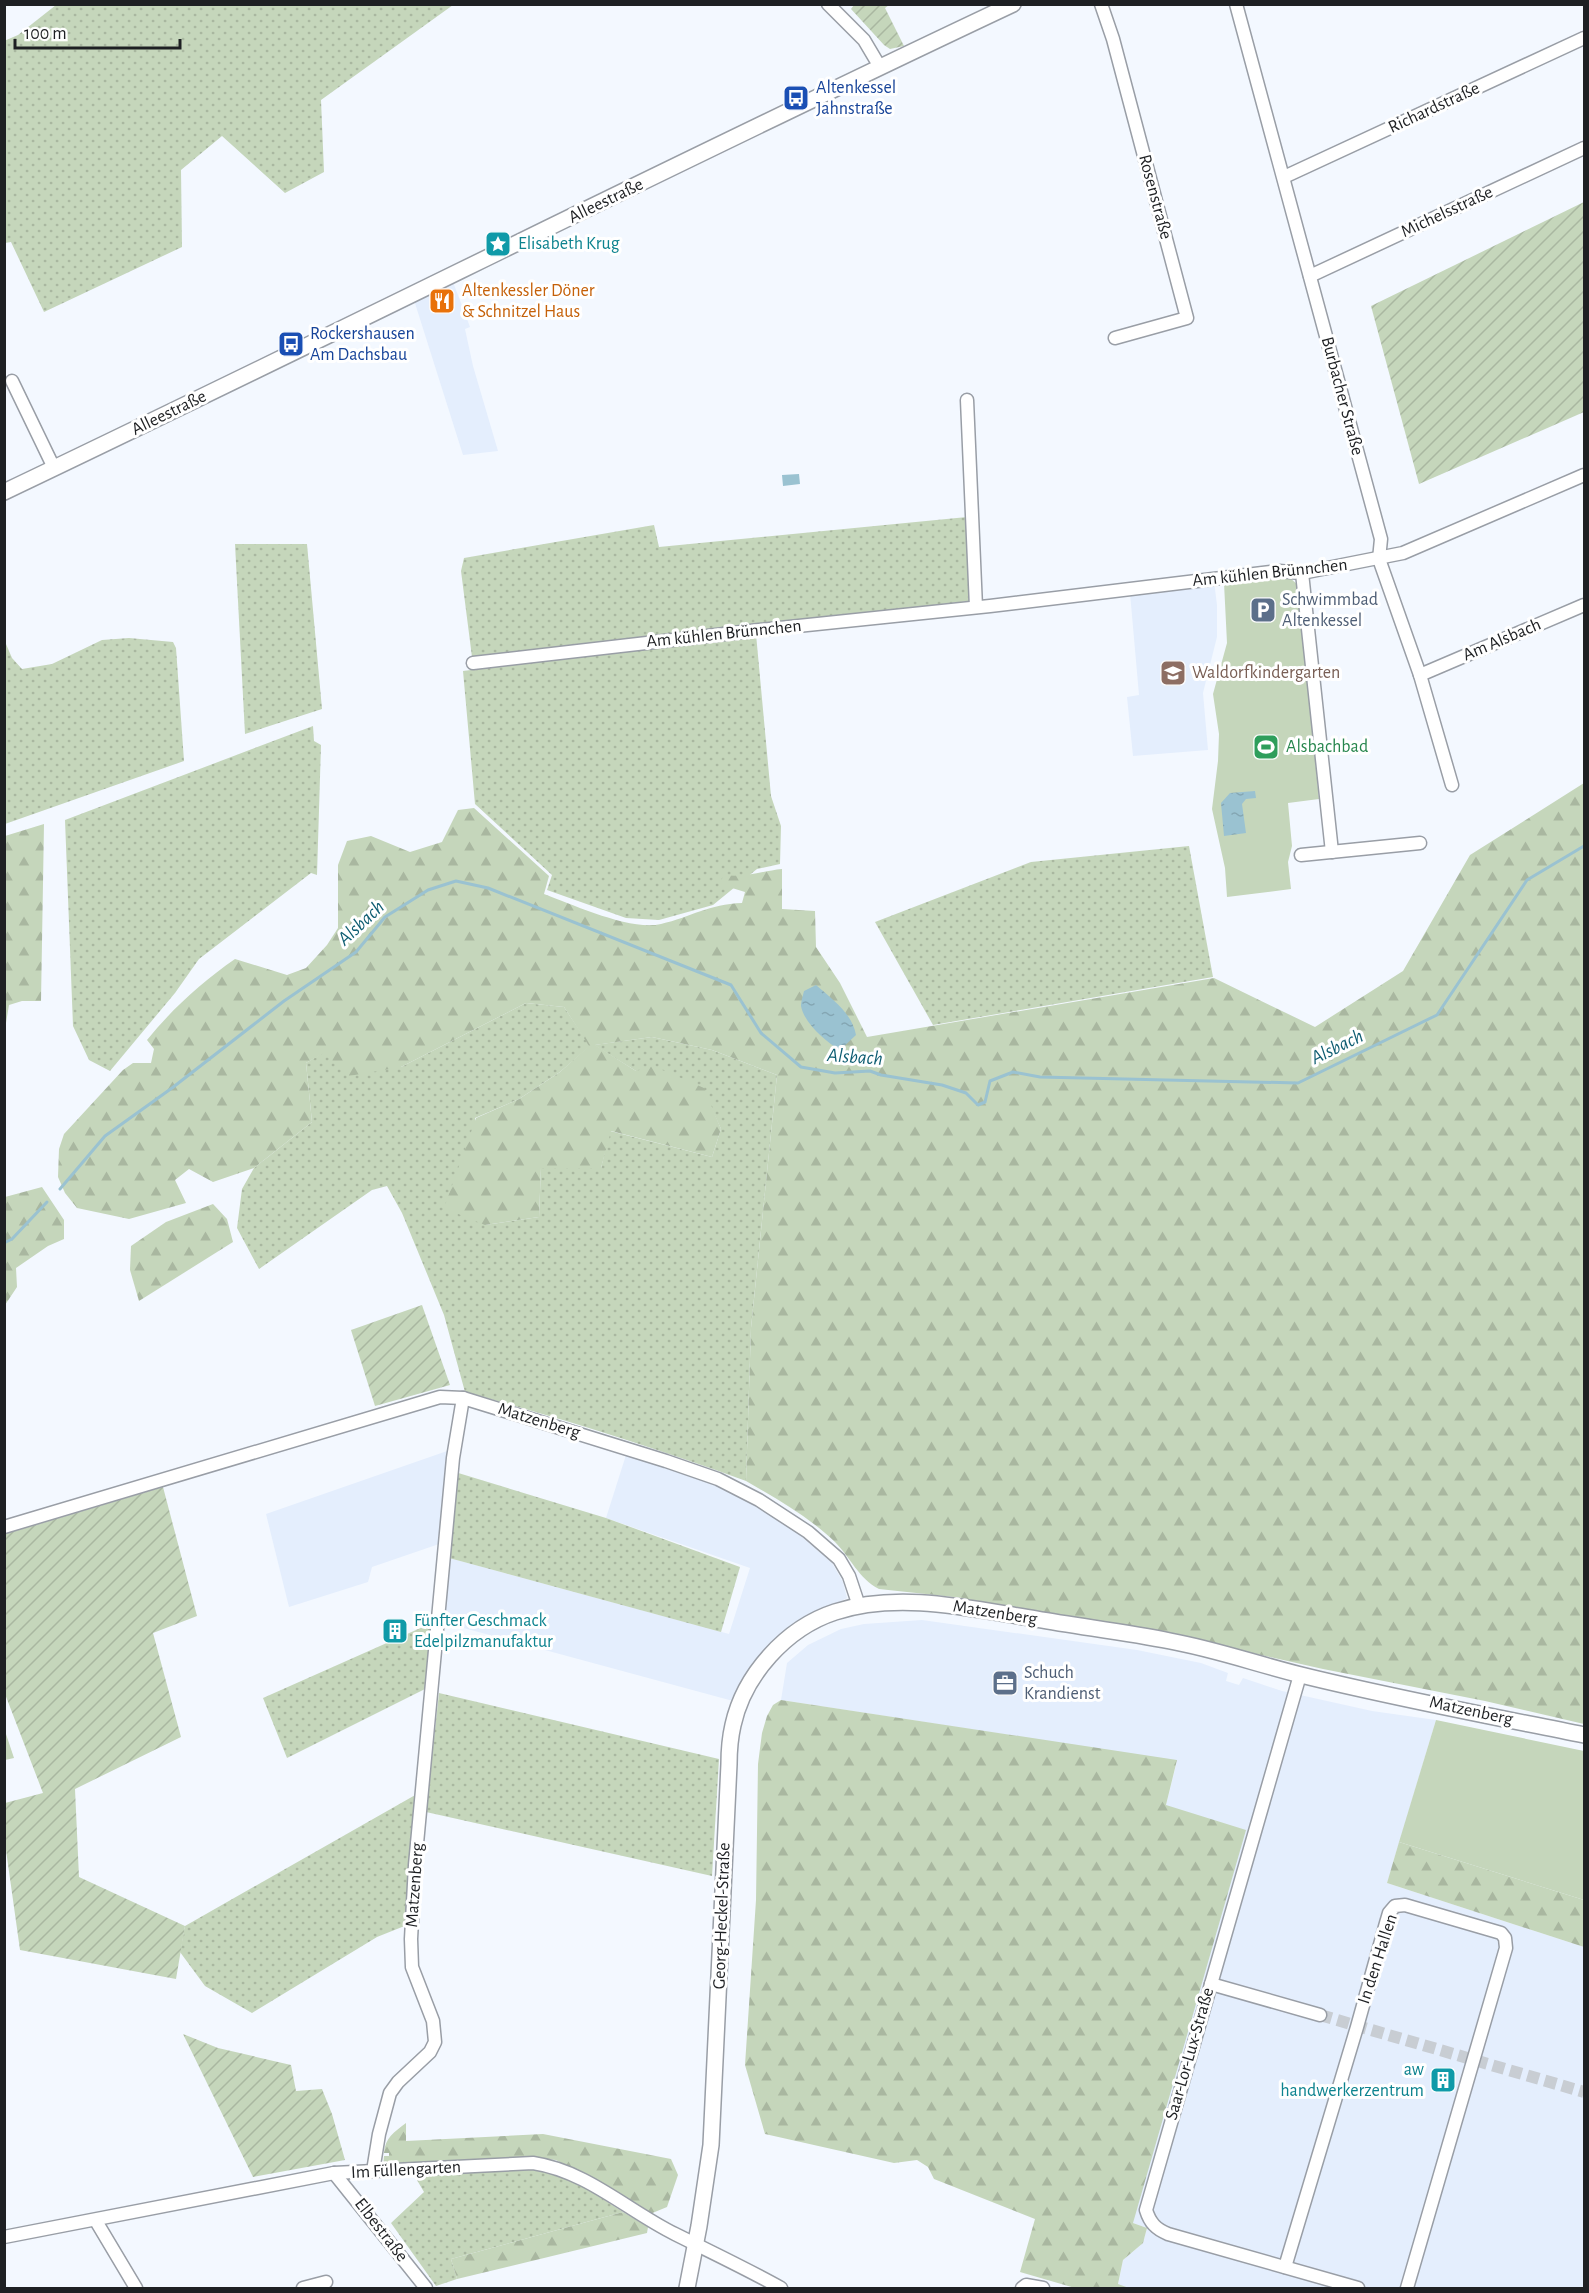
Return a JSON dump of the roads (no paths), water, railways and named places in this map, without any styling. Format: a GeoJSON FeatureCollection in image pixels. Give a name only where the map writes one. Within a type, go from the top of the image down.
{"type":"FeatureCollection","features":[{"type":"Feature","properties":{"kind":"street"},"geometry":{"type":"LineString","coordinates":[[828,4],[864,40],[880,67]]}},
{"type":"Feature","properties":{"kind":"street","name":"Alleestraße"},"geometry":{"type":"LineString","coordinates":[[4,492],[1013,4]]}},
{"type":"Feature","properties":{"kind":"street","name":"Rosenstraße"},"geometry":{"type":"LineString","coordinates":[[1101,4],[1113,39],[1187,318],[1116,338]]}},
{"type":"Feature","properties":{"kind":"street","name":"Burbacher Straße"},"geometry":{"type":"LineString","coordinates":[[1236,4],[1381,539],[1379,559],[1420,675],[1452,785]]}},
{"type":"Feature","properties":{"kind":"street","name":"Richardstraße"},"geometry":{"type":"LineString","coordinates":[[1284,177],[1584,38]]}},
{"type":"Feature","properties":{"kind":"street","name":"Michelsstraße"},"geometry":{"type":"LineString","coordinates":[[1310,276],[1584,148]]}},
{"type":"Feature","properties":{"kind":"street"},"geometry":{"type":"LineString","coordinates":[[12,381],[54,468]]}},
{"type":"Feature","properties":{"kind":"street"},"geometry":{"type":"LineString","coordinates":[[967,400],[976,607]]}},
{"type":"Feature","properties":{"kind":"street","name":"Am kühlen Brünnchen"},"geometry":{"type":"LineString","coordinates":[[473,663],[1259,573],[1279,571],[1302,573],[1403,553],[1584,475]]}},
{"type":"Feature","properties":{"kind":"street"},"geometry":{"type":"LineString","coordinates":[[1302,573],[1332,852]]}},
{"type":"Feature","properties":{"kind":"street","name":"Am Alsbach"},"geometry":{"type":"LineString","coordinates":[[1420,675],[1584,606]]}},
{"type":"Feature","properties":{"kind":"street"},"geometry":{"type":"LineString","coordinates":[[1301,855],[1420,843]]}},
{"type":"Feature","properties":{"kind":"street","name":"Matzenberg"},"geometry":{"type":"LineString","coordinates":[[4,1527],[440,1397],[463,1398],[666,1461],[718,1479],[759,1500],[808,1532],[839,1559],[849,1576],[859,1606],[904,1602],[980,1610],[1169,1640],[1300,1675],[1584,1735]]}},
{"type":"Feature","properties":{"kind":"street","name":"Matzenberg"},"geometry":{"type":"LineString","coordinates":[[373,2171],[379,2134],[390,2093],[398,2082],[430,2052],[435,2042],[433,2021],[412,1967],[413,1894],[453,1458],[463,1398]]}},
{"type":"Feature","properties":{"kind":"street","name":"Georg-Heckel-Straße"},"geometry":{"type":"LineString","coordinates":[[687,2289],[711,2145],[729,1764],[733,1725],[750,1684],[778,1647],[810,1623],[834,1612],[859,1606]]}},
{"type":"Feature","properties":{"kind":"street","name":"Saar-Lor-Lux-Straße"},"geometry":{"type":"LineString","coordinates":[[1300,1675],[1146,2210],[1152,2224],[1158,2230],[1168,2234],[1358,2289]]}},
{"type":"Feature","properties":{"kind":"street","name":"In den Hallen"},"geometry":{"type":"LineString","coordinates":[[1286,2267],[1389,1913],[1395,1906],[1406,1905],[1501,1933],[1505,1938],[1506,1948],[1407,2289]]}},
{"type":"Feature","properties":{"kind":"street"},"geometry":{"type":"LineString","coordinates":[[1211,1984],[1320,2015]]}},
{"type":"Feature","properties":{"kind":"street","name":"Im Füllengarten"},"geometry":{"type":"LineString","coordinates":[[4,2237],[96,2221],[189,2200],[334,2173],[534,2163],[553,2166],[573,2174],[675,2234],[781,2289]]}},
{"type":"Feature","properties":{"kind":"street","name":"Elbestraße"},"geometry":{"type":"LineString","coordinates":[[334,2173],[426,2289]]}},
{"type":"Feature","properties":{"kind":"street"},"geometry":{"type":"LineString","coordinates":[[96,2221],[136,2289]]}},
{"type":"Feature","properties":{"kind":"street"},"geometry":{"type":"LineString","coordinates":[[303,2289],[326,2282]]}},
{"type":"Feature","properties":{"kind":"street"},"geometry":{"type":"LineString","coordinates":[[1022,2289],[1026,2285],[1043,2289]]}},
{"type":"Feature","properties":{"kind":"water"},"geometry":{"type":"Polygon","coordinates":[[[799,474],[800,484],[783,486],[782,475],[799,474]]]}},
{"type":"Feature","properties":{"kind":"water"},"geometry":{"type":"Polygon","coordinates":[[[1255,791],[1256,798],[1246,799],[1242,804],[1246,833],[1224,836],[1221,803],[1230,793],[1255,791]]]}},
{"type":"Feature","properties":{"kind":"water"},"geometry":{"type":"Polygon","coordinates":[[[816,985],[846,1013],[854,1027],[856,1035],[840,1050],[816,1031],[803,1012],[801,1006],[804,991],[816,985]]]}},
{"type":"Feature","properties":{"kind":"waterway","name":"Alsbach"},"geometry":{"type":"LineString","coordinates":[[60,1189],[105,1136],[172,1088],[284,1001],[356,952],[385,917],[428,890],[456,881],[488,888],[731,985],[761,1033],[801,1067],[835,1073],[870,1071],[881,1075],[942,1085],[966,1093],[978,1105],[985,1102],[990,1081],[1013,1072],[1040,1077],[1298,1083],[1437,1015],[1527,880],[1584,846]]}},
{"type":"Feature","properties":{"kind":"waterway","name":"Alsbach"},"geometry":{"type":"LineString","coordinates":[[4,1243],[12,1239],[47,1202]]}},
{"type":"Feature","properties":{"kind":"tunnel"},"geometry":{"type":"LineString","coordinates":[[1320,2015],[1584,2092]]}},
{"type":"Feature","properties":{"kind":"place","name":"Altenkessel Jahnstraße"},"geometry":{"type":"Point","coordinates":[796,98]}},
{"type":"Feature","properties":{"kind":"place","name":"Elisabeth Krug"},"geometry":{"type":"Point","coordinates":[498,244]}},
{"type":"Feature","properties":{"kind":"place","name":"Altenkessler Döner & Schnitzel Haus"},"geometry":{"type":"Point","coordinates":[442,301]}},
{"type":"Feature","properties":{"kind":"place","name":"Rockershausen Am Dachsbau"},"geometry":{"type":"Point","coordinates":[291,344]}},
{"type":"Feature","properties":{"kind":"place","name":"Schwimmbad Altenkessel"},"geometry":{"type":"Point","coordinates":[1263,610]}},
{"type":"Feature","properties":{"kind":"place","name":"Waldorfkindergarten"},"geometry":{"type":"Point","coordinates":[1173,673]}},
{"type":"Feature","properties":{"kind":"place","name":"Alsbachbad"},"geometry":{"type":"Point","coordinates":[1266,747]}},
{"type":"Feature","properties":{"kind":"place","name":"Fünfter Geschmack Edelpilzmanufaktur"},"geometry":{"type":"Point","coordinates":[395,1631]}},
{"type":"Feature","properties":{"kind":"place","name":"Schuch Krandienst"},"geometry":{"type":"Point","coordinates":[1005,1683]}},
{"type":"Feature","properties":{"kind":"place","name":"aw handwerkerzentrum"},"geometry":{"type":"Point","coordinates":[1443,2080]}}]}
